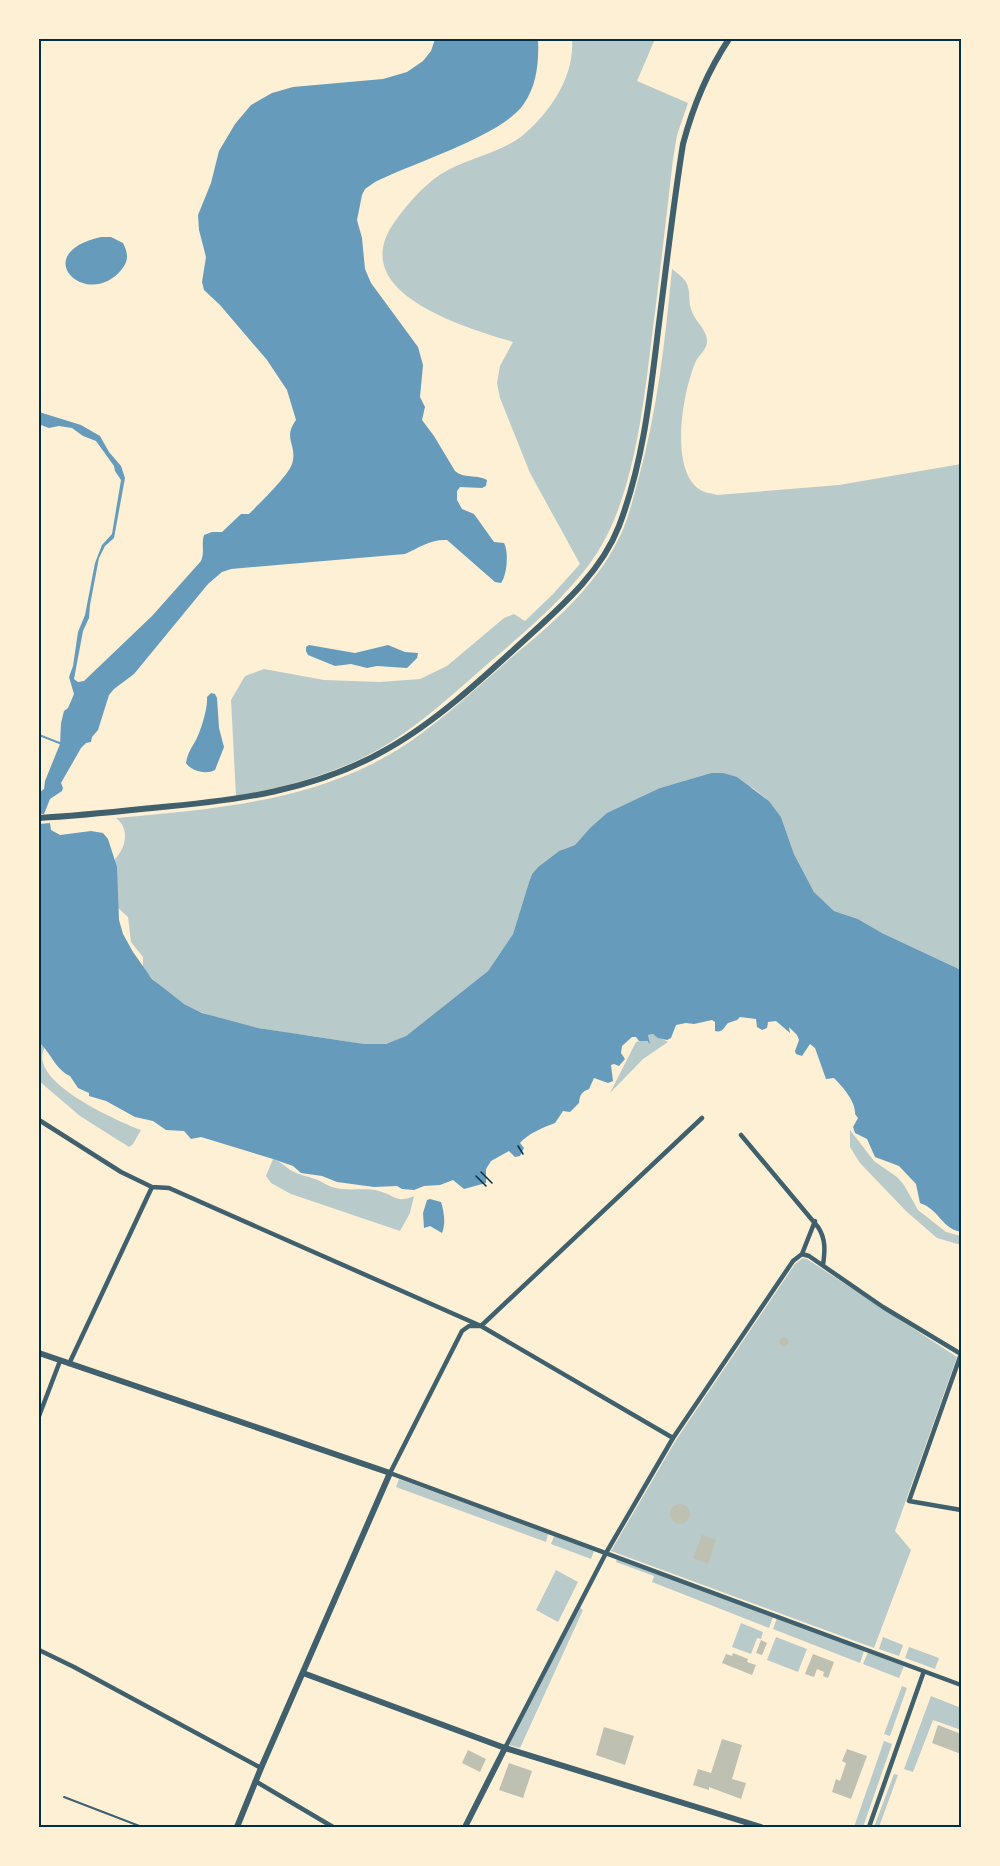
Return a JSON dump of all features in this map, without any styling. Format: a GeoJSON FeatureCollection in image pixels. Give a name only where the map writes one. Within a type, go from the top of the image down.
{"type":"FeatureCollection","features":[{"type":"Feature","properties":{"kind":"street"},"geometry":{"type":"LineString","coordinates":[[39,818],[251,798],[300,786],[350,768],[387,750],[429,722],[517,647],[589,576],[611,542],[624,511],[633,480],[648,414],[683,144],[699,93],[729,39]]}},
{"type":"Feature","properties":{"kind":"street"},"geometry":{"type":"LineString","coordinates":[[237,1827],[390,1473],[462,1331],[469,1326],[481,1326],[702,1118]]}},
{"type":"Feature","properties":{"kind":"street"},"geometry":{"type":"LineString","coordinates":[[39,1120],[105,1162],[153,1187],[169,1188],[481,1326],[673,1438]]}},
{"type":"Feature","properties":{"kind":"street"},"geometry":{"type":"LineString","coordinates":[[741,1136],[815,1221],[824,1239],[823,1265]]}},
{"type":"Feature","properties":{"kind":"street"},"geometry":{"type":"LineString","coordinates":[[69,1364],[153,1187]]}},
{"type":"Feature","properties":{"kind":"street"},"geometry":{"type":"LineString","coordinates":[[465,1827],[606,1553],[673,1438],[793,1261],[802,1254],[815,1221]]}},
{"type":"Feature","properties":{"kind":"street"},"geometry":{"type":"LineString","coordinates":[[802,1254],[810,1256],[883,1307],[961,1354],[909,1501],[961,1510]]}},
{"type":"Feature","properties":{"kind":"street"},"geometry":{"type":"LineString","coordinates":[[39,1353],[390,1473],[961,1685]]}},
{"type":"Feature","properties":{"kind":"street"},"geometry":{"type":"LineString","coordinates":[[39,1416],[60,1361]]}},
{"type":"Feature","properties":{"kind":"street"},"geometry":{"type":"LineString","coordinates":[[39,1650],[261,1768]]}},
{"type":"Feature","properties":{"kind":"street"},"geometry":{"type":"LineString","coordinates":[[869,1827],[924,1671]]}},
{"type":"Feature","properties":{"kind":"street"},"geometry":{"type":"LineString","coordinates":[[303,1673],[505,1748],[761,1827]]}},
{"type":"Feature","properties":{"kind":"street"},"geometry":{"type":"LineString","coordinates":[[255,1781],[333,1827]]}},
{"type":"Feature","properties":{"kind":"lane"},"geometry":{"type":"LineString","coordinates":[[64,1797],[142,1827]]}},
{"type":"Feature","properties":{"kind":"path"},"geometry":{"type":"LineString","coordinates":[[518,1146],[523,1154]]}},
{"type":"Feature","properties":{"kind":"path"},"geometry":{"type":"LineString","coordinates":[[481,1172],[492,1183]]}},
{"type":"Feature","properties":{"kind":"path"},"geometry":{"type":"LineString","coordinates":[[476,1176],[486,1186]]}},
{"type":"Feature","properties":{"kind":"shaded area"},"geometry":{"type":"Polygon","coordinates":[[[572,39],[655,39],[637,81],[688,103],[677,135],[673,159],[640,424],[628,479],[609,531],[585,570],[556,602],[524,633],[407,731],[379,749],[340,768],[299,782],[236,796],[231,700],[245,676],[264,669],[324,680],[380,682],[420,679],[447,666],[504,618],[514,614],[525,621],[580,564],[530,473],[500,398],[497,383],[500,366],[513,342],[466,327],[416,302],[396,286],[385,267],[384,245],[401,213],[433,180],[457,166],[513,142],[532,127],[551,105],[565,80],[572,53],[572,39]]]}},
{"type":"Feature","properties":{"kind":"shaded area"},"geometry":{"type":"Polygon","coordinates":[[[672,269],[686,282],[690,306],[707,338],[706,347],[696,361],[691,374],[681,428],[684,464],[690,479],[699,489],[717,495],[839,485],[961,464],[961,970],[882,933],[858,919],[834,911],[814,892],[794,854],[781,817],[769,801],[753,788],[711,773],[660,788],[639,799],[589,829],[575,845],[559,851],[538,867],[529,882],[513,934],[488,971],[406,1036],[396,1041],[378,1045],[364,1044],[236,1024],[201,1012],[178,1000],[162,988],[143,968],[143,957],[131,942],[128,917],[118,908],[115,859],[124,844],[125,832],[116,818],[269,799],[306,790],[377,761],[411,741],[450,711],[571,604],[608,557],[627,520],[644,458],[655,404],[672,269]]]}},
{"type":"Feature","properties":{"kind":"shaded area"},"geometry":{"type":"Polygon","coordinates":[[[653,1034],[668,1042],[643,1059],[610,1093],[636,1042],[644,1040],[649,1043],[648,1035],[653,1034]]]}},
{"type":"Feature","properties":{"kind":"shaded area"},"geometry":{"type":"Polygon","coordinates":[[[39,1042],[45,1047],[42,1060],[48,1073],[61,1086],[95,1109],[141,1130],[133,1144],[129,1147],[80,1116],[39,1081],[39,1042]]]}},
{"type":"Feature","properties":{"kind":"shaded area"},"geometry":{"type":"Polygon","coordinates":[[[850,1130],[874,1161],[897,1177],[904,1185],[918,1210],[946,1232],[961,1236],[961,1245],[937,1238],[906,1211],[860,1163],[850,1147],[850,1130]]]}},
{"type":"Feature","properties":{"kind":"shaded area"},"geometry":{"type":"Polygon","coordinates":[[[273,1159],[295,1172],[332,1187],[373,1190],[399,1199],[414,1196],[410,1213],[400,1231],[291,1194],[271,1183],[266,1176],[273,1159]]]}},
{"type":"Feature","properties":{"kind":"shaded area"},"geometry":{"type":"Polygon","coordinates":[[[803,1258],[957,1357],[895,1531],[911,1550],[874,1648],[611,1551],[676,1440],[795,1264],[803,1258]]]}},
{"type":"Feature","properties":{"kind":"shaded area"},"geometry":{"type":"Polygon","coordinates":[[[399,1479],[548,1534],[546,1542],[396,1487],[399,1479]]]}},
{"type":"Feature","properties":{"kind":"shaded area"},"geometry":{"type":"Polygon","coordinates":[[[554,1536],[594,1551],[591,1559],[551,1544],[554,1536]]]}},
{"type":"Feature","properties":{"kind":"shaded area"},"geometry":{"type":"Polygon","coordinates":[[[617,1559],[773,1617],[769,1628],[652,1582],[654,1576],[616,1562],[617,1559]]]}},
{"type":"Feature","properties":{"kind":"shaded area"},"geometry":{"type":"Polygon","coordinates":[[[556,1570],[578,1582],[558,1622],[536,1610],[556,1570]]]}},
{"type":"Feature","properties":{"kind":"shaded area"},"geometry":{"type":"Polygon","coordinates":[[[580,1608],[583,1610],[520,1748],[509,1745],[580,1608]]]}},
{"type":"Feature","properties":{"kind":"shaded area"},"geometry":{"type":"Polygon","coordinates":[[[777,1618],[864,1651],[860,1663],[773,1629],[777,1618]]]}},
{"type":"Feature","properties":{"kind":"shaded area"},"geometry":{"type":"Polygon","coordinates":[[[741,1623],[763,1632],[761,1639],[757,1638],[751,1654],[732,1647],[741,1623]]]}},
{"type":"Feature","properties":{"kind":"shaded area"},"geometry":{"type":"Polygon","coordinates":[[[776,1637],[807,1649],[798,1672],[767,1660],[776,1637]]]}},
{"type":"Feature","properties":{"kind":"shaded area"},"geometry":{"type":"Polygon","coordinates":[[[883,1637],[903,1645],[899,1656],[879,1649],[883,1637]]]}},
{"type":"Feature","properties":{"kind":"shaded area"},"geometry":{"type":"Polygon","coordinates":[[[909,1647],[939,1658],[935,1669],[905,1658],[909,1647]]]}},
{"type":"Feature","properties":{"kind":"shaded area"},"geometry":{"type":"Polygon","coordinates":[[[868,1652],[904,1666],[899,1678],[863,1664],[868,1652]]]}},
{"type":"Feature","properties":{"kind":"shaded area"},"geometry":{"type":"Polygon","coordinates":[[[902,1686],[907,1688],[890,1736],[884,1734],[902,1686]]]}},
{"type":"Feature","properties":{"kind":"shaded area"},"geometry":{"type":"Polygon","coordinates":[[[931,1696],[961,1708],[961,1730],[933,1720],[913,1772],[904,1769],[931,1696]]]}},
{"type":"Feature","properties":{"kind":"shaded area"},"geometry":{"type":"Polygon","coordinates":[[[884,1741],[892,1744],[863,1827],[854,1827],[884,1741]]]}},
{"type":"Feature","properties":{"kind":"shaded area"},"geometry":{"type":"Polygon","coordinates":[[[894,1774],[898,1775],[879,1827],[874,1827],[894,1774]]]}},
{"type":"Feature","properties":{"kind":"water"},"geometry":{"type":"Polygon","coordinates":[[[435,39],[538,39],[534,82],[528,98],[512,116],[476,138],[375,182],[365,189],[362,195],[357,220],[362,238],[365,269],[371,283],[418,347],[423,365],[420,397],[425,407],[422,420],[455,471],[462,475],[487,480],[486,486],[482,488],[460,487],[457,491],[457,500],[462,509],[474,514],[494,542],[504,543],[507,558],[501,583],[495,582],[447,540],[430,542],[405,554],[231,569],[222,572],[208,584],[134,674],[109,695],[98,730],[91,742],[81,748],[61,783],[62,791],[50,799],[44,814],[39,814],[39,793],[44,789],[60,744],[64,711],[68,708],[74,694],[69,677],[78,632],[85,615],[95,563],[102,545],[112,534],[121,480],[96,441],[72,428],[59,426],[49,428],[41,425],[39,412],[81,425],[100,436],[109,452],[121,466],[125,478],[114,538],[105,546],[99,558],[89,618],[83,631],[74,679],[78,682],[84,681],[152,616],[201,561],[204,535],[222,532],[241,514],[249,514],[279,482],[292,464],[290,432],[296,420],[287,390],[267,360],[220,305],[204,290],[202,282],[206,257],[199,230],[198,215],[211,183],[219,151],[235,124],[251,105],[272,93],[293,87],[383,79],[407,72],[423,61],[431,51],[435,39]]]}},
{"type":"Feature","properties":{"kind":"water"},"geometry":{"type":"Polygon","coordinates":[[[101,237],[111,237],[123,243],[127,253],[126,263],[108,281],[94,285],[81,282],[71,276],[66,266],[68,255],[79,245],[101,237]]]}},
{"type":"Feature","properties":{"kind":"water"},"geometry":{"type":"Polygon","coordinates":[[[309,645],[355,653],[388,645],[405,652],[418,653],[417,658],[407,668],[377,666],[367,668],[351,664],[335,666],[308,655],[306,647],[309,645]]]}},
{"type":"Feature","properties":{"kind":"water"},"geometry":{"type":"Polygon","coordinates":[[[211,693],[217,698],[219,728],[224,747],[215,770],[203,772],[191,768],[186,763],[202,725],[207,697],[211,693]]]}},
{"type":"Feature","properties":{"kind":"water"},"geometry":{"type":"Polygon","coordinates":[[[711,773],[723,773],[737,777],[769,801],[781,817],[794,854],[814,892],[834,911],[858,919],[882,933],[961,970],[961,1232],[949,1227],[932,1210],[920,1203],[916,1184],[899,1166],[875,1157],[867,1139],[855,1133],[853,1127],[858,1118],[851,1100],[834,1078],[826,1079],[815,1048],[810,1044],[802,1056],[796,1054],[799,1040],[797,1035],[789,1027],[790,1033],[776,1021],[768,1022],[767,1028],[762,1030],[757,1027],[756,1019],[740,1017],[728,1023],[720,1031],[715,1031],[715,1022],[712,1020],[694,1024],[686,1023],[676,1025],[671,1038],[667,1040],[653,1034],[648,1035],[650,1044],[632,1037],[622,1046],[621,1053],[625,1059],[619,1066],[611,1065],[613,1081],[608,1083],[594,1078],[589,1089],[580,1096],[579,1103],[570,1112],[563,1111],[555,1123],[536,1131],[520,1143],[524,1148],[520,1156],[515,1157],[509,1151],[491,1161],[486,1169],[486,1183],[464,1189],[453,1180],[414,1190],[397,1186],[374,1187],[337,1182],[322,1176],[301,1173],[293,1166],[201,1137],[191,1139],[184,1131],[166,1130],[153,1121],[135,1117],[106,1101],[89,1096],[89,1093],[78,1088],[70,1076],[61,1070],[39,1042],[39,824],[50,823],[51,830],[60,835],[91,831],[103,833],[108,839],[117,867],[119,920],[123,934],[152,979],[184,1004],[202,1013],[258,1028],[364,1044],[386,1044],[406,1036],[488,971],[513,934],[529,882],[538,867],[559,851],[575,845],[607,813],[660,788],[711,773]]]}},
{"type":"Feature","properties":{"kind":"water"},"geometry":{"type":"Polygon","coordinates":[[[427,1200],[441,1202],[444,1218],[442,1233],[430,1226],[424,1228],[423,1213],[427,1200]]]}},
{"type":"Feature","properties":{"kind":"building"},"geometry":{"type":"Polygon","coordinates":[[[784,1337],[789,1342],[784,1347],[779,1342],[784,1337]]]}},
{"type":"Feature","properties":{"kind":"building"},"geometry":{"type":"Polygon","coordinates":[[[676,1504],[684,1504],[690,1510],[690,1518],[684,1524],[676,1524],[670,1518],[670,1510],[676,1504]]]}},
{"type":"Feature","properties":{"kind":"building"},"geometry":{"type":"Polygon","coordinates":[[[702,1535],[716,1540],[708,1564],[693,1558],[702,1535]]]}},
{"type":"Feature","properties":{"kind":"building"},"geometry":{"type":"Polygon","coordinates":[[[761,1640],[767,1643],[762,1655],[756,1653],[761,1640]]]}},
{"type":"Feature","properties":{"kind":"building"},"geometry":{"type":"Polygon","coordinates":[[[733,1653],[756,1665],[752,1675],[722,1663],[726,1654],[732,1656],[733,1653]]]}},
{"type":"Feature","properties":{"kind":"building"},"geometry":{"type":"Polygon","coordinates":[[[813,1654],[834,1662],[828,1678],[823,1676],[824,1672],[817,1669],[814,1677],[805,1674],[813,1654]]]}},
{"type":"Feature","properties":{"kind":"building"},"geometry":{"type":"Polygon","coordinates":[[[938,1725],[961,1734],[961,1754],[932,1743],[938,1725]]]}},
{"type":"Feature","properties":{"kind":"building"},"geometry":{"type":"Polygon","coordinates":[[[604,1727],[634,1736],[625,1765],[596,1755],[604,1727]]]}},
{"type":"Feature","properties":{"kind":"building"},"geometry":{"type":"Polygon","coordinates":[[[722,1739],[742,1745],[732,1779],[746,1783],[741,1799],[709,1787],[709,1790],[693,1785],[698,1769],[711,1773],[722,1739]]]}},
{"type":"Feature","properties":{"kind":"building"},"geometry":{"type":"Polygon","coordinates":[[[847,1749],[867,1756],[851,1799],[832,1792],[836,1779],[840,1781],[846,1763],[842,1761],[847,1749]]]}},
{"type":"Feature","properties":{"kind":"building"},"geometry":{"type":"Polygon","coordinates":[[[468,1750],[486,1759],[480,1772],[462,1763],[468,1750]]]}},
{"type":"Feature","properties":{"kind":"building"},"geometry":{"type":"Polygon","coordinates":[[[509,1763],[532,1771],[523,1798],[499,1790],[509,1763]]]}},
{"type":"Feature","properties":{"kind":"waterway"},"geometry":{"type":"LineString","coordinates":[[39,735],[62,744]]}}]}
